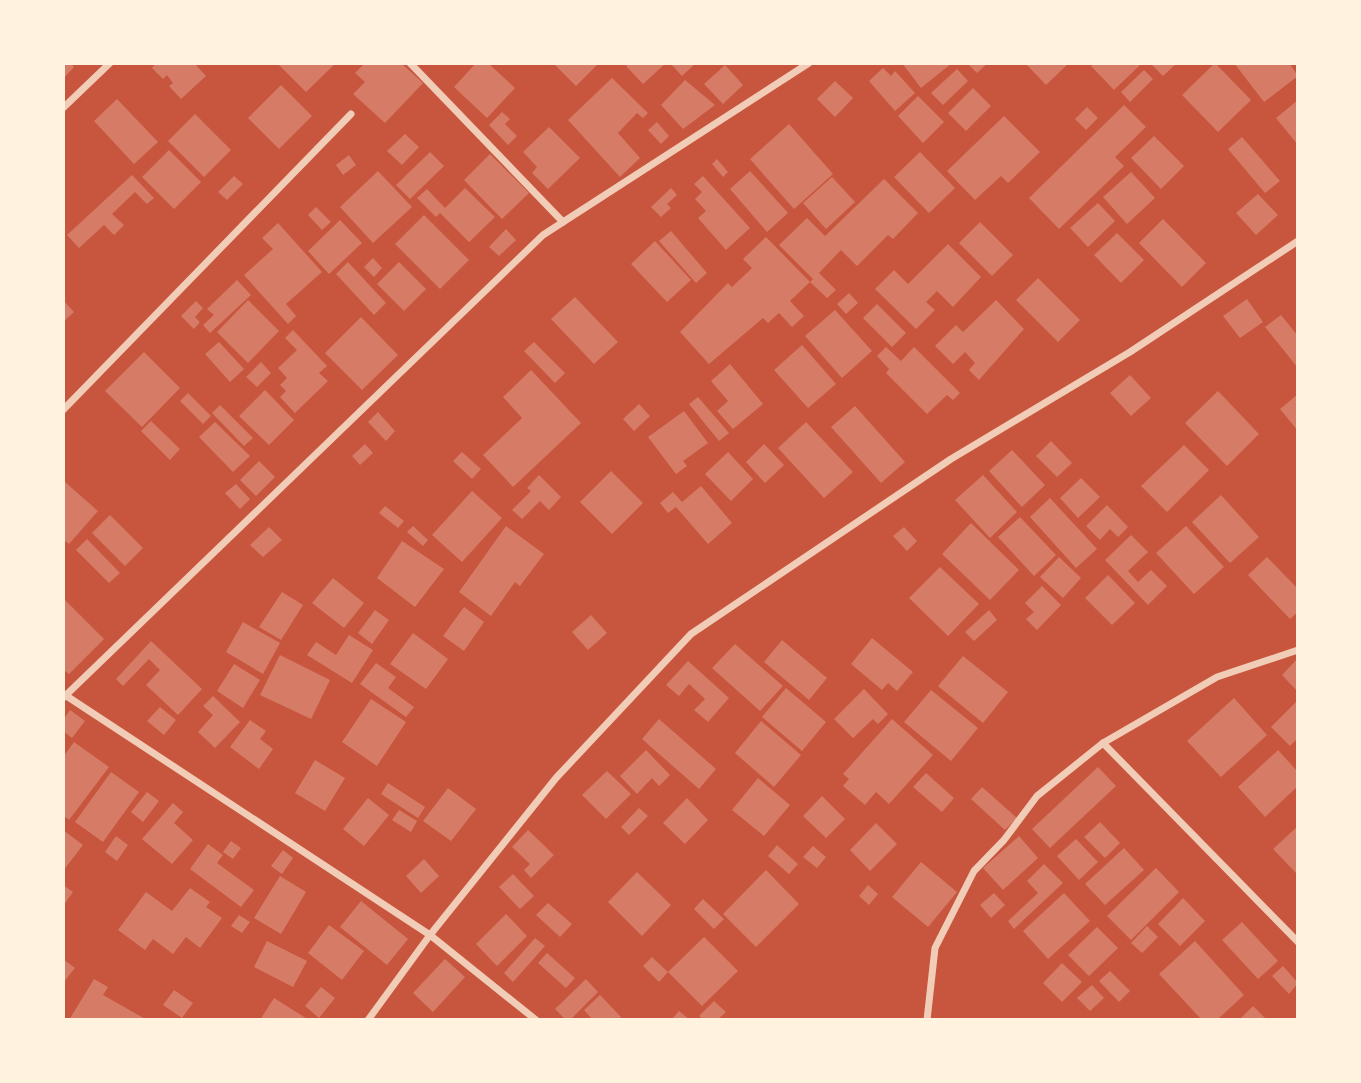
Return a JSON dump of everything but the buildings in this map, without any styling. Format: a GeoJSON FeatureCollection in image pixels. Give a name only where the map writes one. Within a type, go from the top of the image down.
{"type":"FeatureCollection","features":[{"type":"Feature","properties":{"kind":"street"},"geometry":{"type":"LineString","coordinates":[[63,108],[110,63]]}},
{"type":"Feature","properties":{"kind":"street"},"geometry":{"type":"LineString","coordinates":[[410,63],[563,222]]}},
{"type":"Feature","properties":{"kind":"street"},"geometry":{"type":"LineString","coordinates":[[536,1020],[430,934],[64,696],[543,234],[809,63]]}},
{"type":"Feature","properties":{"kind":"street"},"geometry":{"type":"LineString","coordinates":[[63,410],[351,114]]}},
{"type":"Feature","properties":{"kind":"street"},"geometry":{"type":"LineString","coordinates":[[368,1020],[430,934],[556,779],[691,634],[951,459],[1130,352],[1298,241]]}},
{"type":"Feature","properties":{"kind":"street"},"geometry":{"type":"LineString","coordinates":[[927,1020],[935,948],[974,871],[1004,840],[1037,796],[1102,743],[1217,677],[1298,650]]}},
{"type":"Feature","properties":{"kind":"street"},"geometry":{"type":"LineString","coordinates":[[1102,743],[1298,942]]}}]}
